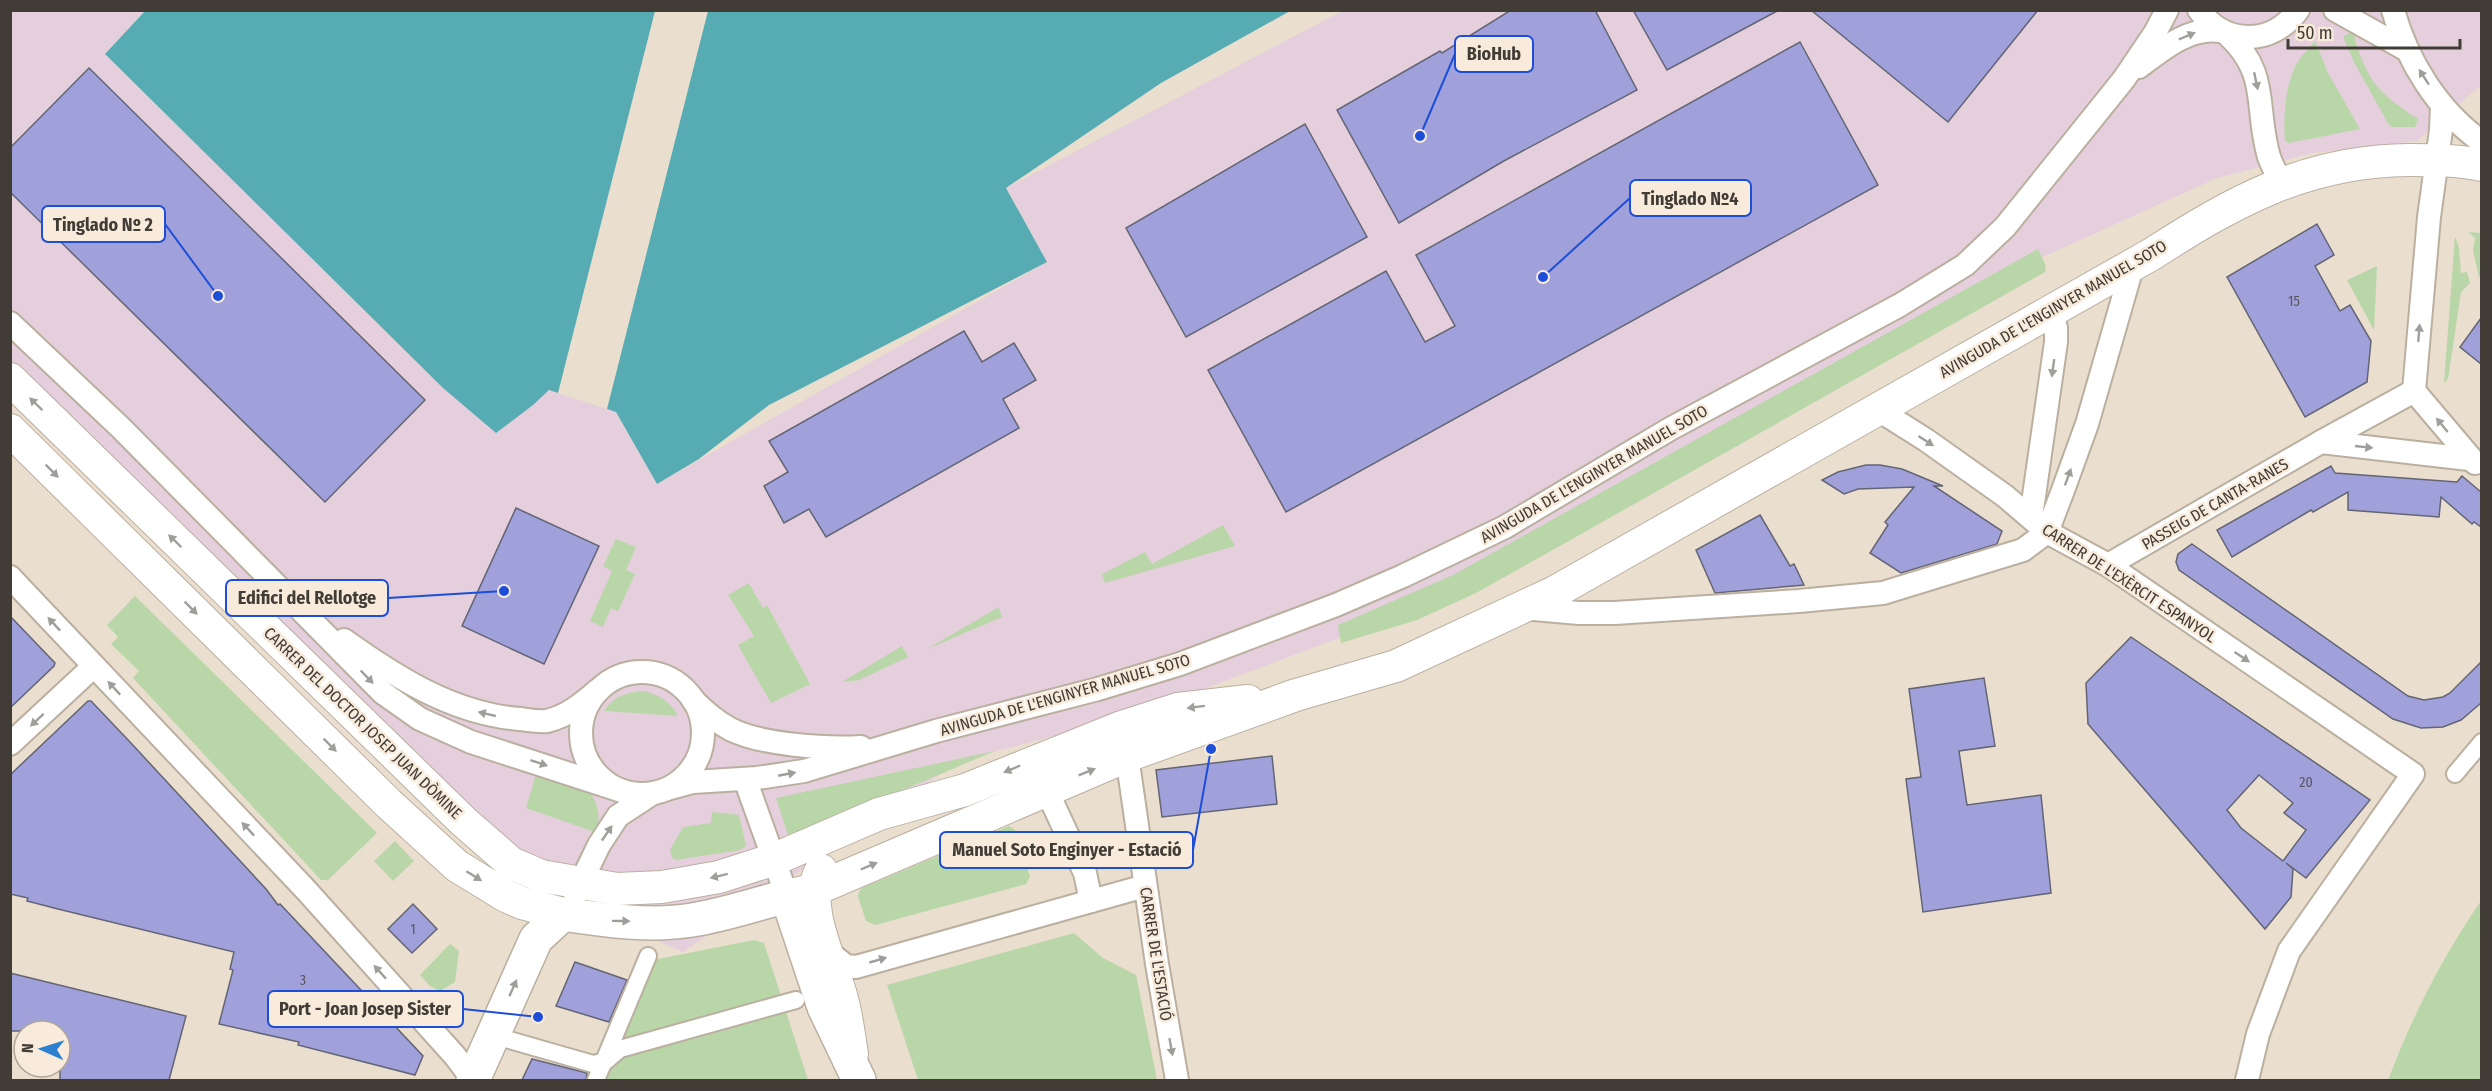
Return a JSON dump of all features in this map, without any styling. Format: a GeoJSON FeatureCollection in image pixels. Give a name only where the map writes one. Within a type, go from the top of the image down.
{"type":"FeatureCollection","features":[{"type":"Feature","properties":{"kind":"main road","name":"AVINGUDA DE L'ENGINYER MANUEL SOTO"},"geometry":{"type":"LineString","coordinates":[[547,921],[672,922],[693,920],[801,893],[1127,756],[1296,695],[1396,666],[1556,592],[2051,311],[2216,214],[2281,182],[2350,164],[2388,160],[2463,161],[2481,165]]}},
{"type":"Feature","properties":{"kind":"main road","name":"CARRER DEL DOCTOR JOSEP JUAN DÒMINE"},"geometry":{"type":"LineString","coordinates":[[10,379],[463,821],[511,863],[523,869],[580,884]]}},
{"type":"Feature","properties":{"kind":"main road"},"geometry":{"type":"LineString","coordinates":[[10,430],[417,830],[467,872],[547,921]]}},
{"type":"Feature","properties":{"kind":"main road","name":"AVINGUDA DE L'ENGINYER MANUEL SOTO"},"geometry":{"type":"LineString","coordinates":[[580,884],[617,889],[662,888],[719,877],[775,859],[879,814],[965,790],[1119,728],[1178,709],[1296,695]]}},
{"type":"Feature","properties":{"kind":"main road"},"geometry":{"type":"LineString","coordinates":[[801,893],[818,875],[823,865],[831,859],[886,833],[965,790]]}},
{"type":"Feature","properties":{"kind":"main road"},"geometry":{"type":"LineString","coordinates":[[473,1080],[547,921],[532,879],[523,869]]}},
{"type":"Feature","properties":{"kind":"main road"},"geometry":{"type":"LineString","coordinates":[[801,893],[817,917],[842,1000],[857,1075]]}},
{"type":"Feature","properties":{"kind":"main road"},"geometry":{"type":"LineString","coordinates":[[801,893],[824,1007],[857,1075]]}},
{"type":"Feature","properties":{"kind":"street","name":"AVINGUDA DE L'ENGINYER MANUEL SOTO"},"geometry":{"type":"LineString","coordinates":[[660,791],[693,782],[745,779],[804,771],[936,732],[1098,689],[1191,660],[1336,605],[1505,527],[1670,429],[1900,305],[1965,265],[2005,227],[2124,78],[2155,33],[2167,10]]}},
{"type":"Feature","properties":{"kind":"street"},"geometry":{"type":"LineString","coordinates":[[2199,10],[2242,49],[2253,67],[2269,157],[2281,182]]}},
{"type":"Feature","properties":{"kind":"street","name":"AVINGUDA DE L'ENGINYER MANUEL SOTO"},"geometry":{"type":"LineString","coordinates":[[2124,78],[2183,37],[2209,29],[2246,38],[2266,36],[2284,27],[2298,10]]}},
{"type":"Feature","properties":{"kind":"street"},"geometry":{"type":"LineString","coordinates":[[2335,10],[2405,49]]}},
{"type":"Feature","properties":{"kind":"street"},"geometry":{"type":"LineString","coordinates":[[2393,10],[2405,49],[2442,106],[2459,126],[2481,142]]}},
{"type":"Feature","properties":{"kind":"street"},"geometry":{"type":"LineString","coordinates":[[2442,106],[2438,160],[2429,217],[2414,391],[2475,463]]}},
{"type":"Feature","properties":{"kind":"street"},"geometry":{"type":"LineString","coordinates":[[1521,608],[1579,613],[1616,613],[1883,593],[2023,550],[2039,524],[2087,424],[2133,264]]}},
{"type":"Feature","properties":{"kind":"street"},"geometry":{"type":"LineString","coordinates":[[2039,524],[2056,342],[2056,328],[2051,311]]}},
{"type":"Feature","properties":{"kind":"street"},"geometry":{"type":"LineString","coordinates":[[10,323],[122,428],[383,693],[420,719],[471,742],[622,791],[638,794],[660,791]]}},
{"type":"Feature","properties":{"kind":"street","name":"PASSEIG DE CANTA-RANES"},"geometry":{"type":"LineString","coordinates":[[2108,565],[2414,391]]}},
{"type":"Feature","properties":{"kind":"street","name":"CARRER DE L'EXÈRCIT ESPANYOL"},"geometry":{"type":"LineString","coordinates":[[1877,409],[1926,440],[2005,496],[2039,524],[2108,565],[2413,774],[2289,951],[2258,1034],[2247,1080]]}},
{"type":"Feature","properties":{"kind":"street"},"geometry":{"type":"LineString","coordinates":[[2321,442],[2475,463]]}},
{"type":"Feature","properties":{"kind":"street"},"geometry":{"type":"LineString","coordinates":[[252,561],[346,641],[400,677],[440,698],[476,711],[504,718],[545,721],[564,715],[613,679],[630,673],[648,672],[665,676],[681,686],[693,699],[701,719],[702,740],[697,760],[684,777],[618,816],[599,845],[573,899],[547,921]]}},
{"type":"Feature","properties":{"kind":"street"},"geometry":{"type":"LineString","coordinates":[[10,577],[313,898],[455,1056],[473,1080]]}},
{"type":"Feature","properties":{"kind":"street"},"geometry":{"type":"LineString","coordinates":[[10,744],[94,666]]}},
{"type":"Feature","properties":{"kind":"street"},"geometry":{"type":"LineString","coordinates":[[598,690],[586,707],[581,727],[582,747],[590,766],[604,781],[622,791]]}},
{"type":"Feature","properties":{"kind":"street","name":"AVINGUDA DE L'ENGINYER MANUEL SOTO"},"geometry":{"type":"LineString","coordinates":[[693,699],[705,712],[730,729],[749,736],[823,747],[858,747],[904,742]]}},
{"type":"Feature","properties":{"kind":"street"},"geometry":{"type":"LineString","coordinates":[[2455,774],[2481,742]]}},
{"type":"Feature","properties":{"kind":"street","name":"CARRER DE L'ESTACIÓ"},"geometry":{"type":"LineString","coordinates":[[1127,756],[1145,886],[1177,1080]]}},
{"type":"Feature","properties":{"kind":"street"},"geometry":{"type":"LineString","coordinates":[[745,779],[775,859],[801,893]]}},
{"type":"Feature","properties":{"kind":"street"},"geometry":{"type":"LineString","coordinates":[[1046,789],[1085,873],[1091,901]]}},
{"type":"Feature","properties":{"kind":"street"},"geometry":{"type":"LineString","coordinates":[[826,950],[846,966],[856,967],[1145,886]]}},
{"type":"Feature","properties":{"kind":"street"},"geometry":{"type":"LineString","coordinates":[[596,1080],[606,1061],[648,956]]}},
{"type":"Feature","properties":{"kind":"street"},"geometry":{"type":"LineString","coordinates":[[492,1035],[593,1064],[606,1061],[620,1049],[796,1000]]}},
{"type":"Feature","properties":{"kind":"shaded area"},"geometry":{"type":"Polygon","coordinates":[[[10,11],[145,11],[105,54],[443,388],[496,432],[533,405],[549,390],[616,412],[657,484],[1047,262],[1006,188],[1342,11],[2481,11],[2482,84],[2417,141],[2313,153],[2217,178],[2032,262],[1411,611],[1129,717],[961,760],[683,952],[490,868],[334,695],[11,374],[10,11]]]}},
{"type":"Feature","properties":{"kind":"green space"},"geometry":{"type":"Polygon","coordinates":[[[2349,33],[2354,35],[2370,77],[2392,101],[2418,118],[2415,127],[2389,125],[2354,62],[2343,37],[2349,33]]]}},
{"type":"Feature","properties":{"kind":"green space"},"geometry":{"type":"Polygon","coordinates":[[[2315,41],[2328,73],[2360,129],[2289,143],[2285,141],[2284,122],[2290,81],[2297,63],[2315,41]]]}},
{"type":"Feature","properties":{"kind":"green space"},"geometry":{"type":"Polygon","coordinates":[[[2468,232],[2481,233],[2481,278],[2473,250],[2475,238],[2468,232]]]}},
{"type":"Feature","properties":{"kind":"green space"},"geometry":{"type":"Polygon","coordinates":[[[2455,236],[2459,248],[2461,273],[2467,272],[2470,283],[2461,292],[2448,379],[2444,383],[2455,236]]]}},
{"type":"Feature","properties":{"kind":"green space"},"geometry":{"type":"Polygon","coordinates":[[[2038,249],[2046,266],[2045,272],[1476,593],[1417,620],[1341,643],[1338,625],[1453,575],[2038,249]]]}},
{"type":"Feature","properties":{"kind":"green space"},"geometry":{"type":"Polygon","coordinates":[[[2377,266],[2374,330],[2347,280],[2377,266]]]}},
{"type":"Feature","properties":{"kind":"green space"},"geometry":{"type":"Polygon","coordinates":[[[1223,525],[1235,546],[1105,583],[1102,574],[1145,552],[1152,564],[1223,525]]]}},
{"type":"Feature","properties":{"kind":"green space"},"geometry":{"type":"Polygon","coordinates":[[[616,539],[636,547],[626,570],[635,574],[618,611],[611,608],[603,627],[590,621],[612,571],[603,566],[616,539]]]}},
{"type":"Feature","properties":{"kind":"green space"},"geometry":{"type":"Polygon","coordinates":[[[749,583],[763,608],[767,605],[810,684],[771,703],[738,645],[754,636],[728,595],[749,583]]]}},
{"type":"Feature","properties":{"kind":"green space"},"geometry":{"type":"Polygon","coordinates":[[[135,596],[377,833],[328,880],[321,880],[133,678],[139,671],[111,644],[118,637],[107,625],[135,596]]]}},
{"type":"Feature","properties":{"kind":"green space"},"geometry":{"type":"Polygon","coordinates":[[[999,607],[1002,617],[927,649],[999,607]]]}},
{"type":"Feature","properties":{"kind":"green space"},"geometry":{"type":"Polygon","coordinates":[[[902,646],[908,657],[859,680],[842,682],[902,646]]]}},
{"type":"Feature","properties":{"kind":"green space"},"geometry":{"type":"Polygon","coordinates":[[[644,691],[664,699],[678,716],[604,711],[621,696],[644,691]]]}},
{"type":"Feature","properties":{"kind":"green space"},"geometry":{"type":"Polygon","coordinates":[[[995,751],[789,838],[776,798],[995,751]]]}},
{"type":"Feature","properties":{"kind":"green space"},"geometry":{"type":"Polygon","coordinates":[[[536,774],[588,789],[598,810],[595,832],[526,808],[536,774]]]}},
{"type":"Feature","properties":{"kind":"green space"},"geometry":{"type":"Polygon","coordinates":[[[712,812],[739,815],[746,846],[740,850],[676,860],[672,858],[670,850],[683,827],[711,823],[712,812]]]}},
{"type":"Feature","properties":{"kind":"green space"},"geometry":{"type":"Polygon","coordinates":[[[1009,826],[1015,830],[1030,876],[1026,884],[875,925],[866,921],[858,897],[862,888],[1009,826]]]}},
{"type":"Feature","properties":{"kind":"green space"},"geometry":{"type":"Polygon","coordinates":[[[395,841],[414,861],[393,881],[374,861],[395,841]]]}},
{"type":"Feature","properties":{"kind":"green space"},"geometry":{"type":"Polygon","coordinates":[[[2481,901],[2481,1080],[2388,1080],[2429,988],[2453,944],[2481,901]]]}},
{"type":"Feature","properties":{"kind":"green space"},"geometry":{"type":"Polygon","coordinates":[[[1074,933],[1103,958],[1136,975],[1157,1080],[918,1080],[887,985],[1074,933]]]}},
{"type":"Feature","properties":{"kind":"green space"},"geometry":{"type":"Polygon","coordinates":[[[754,940],[764,943],[808,1080],[605,1080],[620,1049],[648,961],[754,940]]]}},
{"type":"Feature","properties":{"kind":"green space"},"geometry":{"type":"Polygon","coordinates":[[[450,944],[459,951],[455,982],[440,991],[430,986],[420,975],[450,944]]]}},
{"type":"Feature","properties":{"kind":"water"},"geometry":{"type":"Polygon","coordinates":[[[708,10],[1290,11],[1161,83],[1006,188],[1047,262],[769,405],[699,459],[657,484],[616,412],[607,409],[708,10]]]}},
{"type":"Feature","properties":{"kind":"water"},"geometry":{"type":"Polygon","coordinates":[[[145,11],[655,11],[558,393],[549,390],[496,433],[443,388],[105,54],[145,11]]]}},
{"type":"Feature","properties":{"kind":"building"},"geometry":{"type":"Polygon","coordinates":[[[1511,10],[1595,10],[1637,90],[1502,162],[1399,223],[1337,110],[1440,51],[1442,53],[1511,10]]]}},
{"type":"Feature","properties":{"kind":"building"},"geometry":{"type":"Polygon","coordinates":[[[1633,10],[1779,10],[1667,70],[1633,10]]]}},
{"type":"Feature","properties":{"kind":"building"},"geometry":{"type":"Polygon","coordinates":[[[1811,10],[2038,10],[1948,122],[1811,10]]]}},
{"type":"Feature","properties":{"kind":"building"},"geometry":{"type":"Polygon","coordinates":[[[1800,42],[1878,185],[1286,512],[1208,370],[1386,271],[1425,342],[1455,326],[1416,255],[1800,42]]]}},
{"type":"Feature","properties":{"kind":"building"},"geometry":{"type":"Polygon","coordinates":[[[89,68],[425,400],[325,502],[10,192],[10,148],[89,68]]]}},
{"type":"Feature","properties":{"kind":"building"},"geometry":{"type":"Polygon","coordinates":[[[1305,124],[1367,237],[1186,337],[1126,228],[1305,124]]]}},
{"type":"Feature","properties":{"kind":"building"},"geometry":{"type":"Polygon","coordinates":[[[2317,224],[2334,255],[2315,266],[2340,311],[2350,305],[2371,341],[2367,382],[2305,417],[2227,277],[2317,224]]]}},
{"type":"Feature","properties":{"kind":"building"},"geometry":{"type":"Polygon","coordinates":[[[2481,318],[2481,364],[2460,347],[2481,318]]]}},
{"type":"Feature","properties":{"kind":"building"},"geometry":{"type":"Polygon","coordinates":[[[964,331],[982,362],[1014,343],[1036,380],[1003,399],[1019,428],[826,537],[809,509],[784,523],[764,486],[788,472],[769,441],[964,331]]]}},
{"type":"Feature","properties":{"kind":"building"},"geometry":{"type":"Polygon","coordinates":[[[1866,465],[1902,469],[1943,486],[1934,486],[2002,531],[1997,544],[1901,573],[1870,553],[1888,525],[1885,522],[1914,487],[1858,489],[1844,494],[1822,480],[1838,472],[1866,465]]]}},
{"type":"Feature","properties":{"kind":"building"},"geometry":{"type":"Polygon","coordinates":[[[2331,466],[2335,473],[2457,482],[2462,476],[2481,492],[2481,527],[2474,522],[2472,524],[2441,497],[2439,517],[2348,510],[2348,492],[2313,512],[2311,510],[2232,557],[2217,530],[2331,466]]]}},
{"type":"Feature","properties":{"kind":"building"},"geometry":{"type":"Polygon","coordinates":[[[516,508],[599,546],[544,664],[462,626],[516,508]]]}},
{"type":"Feature","properties":{"kind":"building"},"geometry":{"type":"Polygon","coordinates":[[[1760,515],[1790,566],[1794,564],[1804,585],[1715,593],[1696,550],[1760,515]]]}},
{"type":"Feature","properties":{"kind":"building"},"geometry":{"type":"Polygon","coordinates":[[[2192,544],[2408,696],[2424,700],[2443,697],[2450,693],[2481,662],[2481,703],[2461,720],[2443,727],[2421,728],[2393,719],[2179,570],[2176,562],[2178,554],[2192,544]]]}},
{"type":"Feature","properties":{"kind":"building"},"geometry":{"type":"Polygon","coordinates":[[[10,616],[55,663],[10,708],[10,616]]]}},
{"type":"Feature","properties":{"kind":"building"},"geometry":{"type":"Polygon","coordinates":[[[2131,637],[2370,800],[2306,878],[2286,863],[2293,869],[2291,897],[2265,929],[2088,724],[2086,683],[2131,637]],[[2259,775],[2227,810],[2241,828],[2283,861],[2306,830],[2284,813],[2293,803],[2259,775]]]}},
{"type":"Feature","properties":{"kind":"building"},"geometry":{"type":"Polygon","coordinates":[[[1984,678],[1995,746],[1959,751],[1967,805],[2041,795],[2051,893],[1923,912],[1906,779],[1921,777],[1909,689],[1984,678]]]}},
{"type":"Feature","properties":{"kind":"building"},"geometry":{"type":"Polygon","coordinates":[[[88,701],[91,701],[130,742],[266,889],[278,905],[280,904],[423,1056],[415,1075],[298,1045],[299,1042],[219,1024],[233,970],[230,969],[234,952],[27,901],[28,898],[10,894],[10,775],[88,701]]]}},
{"type":"Feature","properties":{"kind":"building"},"geometry":{"type":"Polygon","coordinates":[[[1272,756],[1277,804],[1162,817],[1156,770],[1272,756]]]}},
{"type":"Feature","properties":{"kind":"building"},"geometry":{"type":"Polygon","coordinates":[[[413,904],[437,929],[412,953],[388,929],[413,904]]]}},
{"type":"Feature","properties":{"kind":"building"},"geometry":{"type":"Polygon","coordinates":[[[575,962],[627,980],[609,1022],[556,1006],[575,962]]]}},
{"type":"Feature","properties":{"kind":"building"},"geometry":{"type":"Polygon","coordinates":[[[10,973],[186,1016],[169,1080],[60,1080],[72,1079],[72,1019],[12,1019],[12,1031],[10,1031],[10,973]]]}},
{"type":"Feature","properties":{"kind":"building"},"geometry":{"type":"Polygon","coordinates":[[[532,1059],[587,1073],[586,1080],[522,1080],[532,1059]]]}},
{"type":"Feature","properties":{"kind":"place","name":"BioHub"},"geometry":{"type":"Point","coordinates":[1420,136]}},
{"type":"Feature","properties":{"kind":"place","name":"Tinglado Nº4"},"geometry":{"type":"Point","coordinates":[1543,277]}},
{"type":"Feature","properties":{"kind":"place","name":"Tinglado Nº 2"},"geometry":{"type":"Point","coordinates":[218,296]}},
{"type":"Feature","properties":{"kind":"place","name":"Edifici del Rellotge"},"geometry":{"type":"Point","coordinates":[504,591]}},
{"type":"Feature","properties":{"kind":"place","name":"Manuel Soto Enginyer - Estació"},"geometry":{"type":"Point","coordinates":[1211,749]}},
{"type":"Feature","properties":{"kind":"place","name":"Port - Joan Josep Sister"},"geometry":{"type":"Point","coordinates":[538,1017]}}]}
